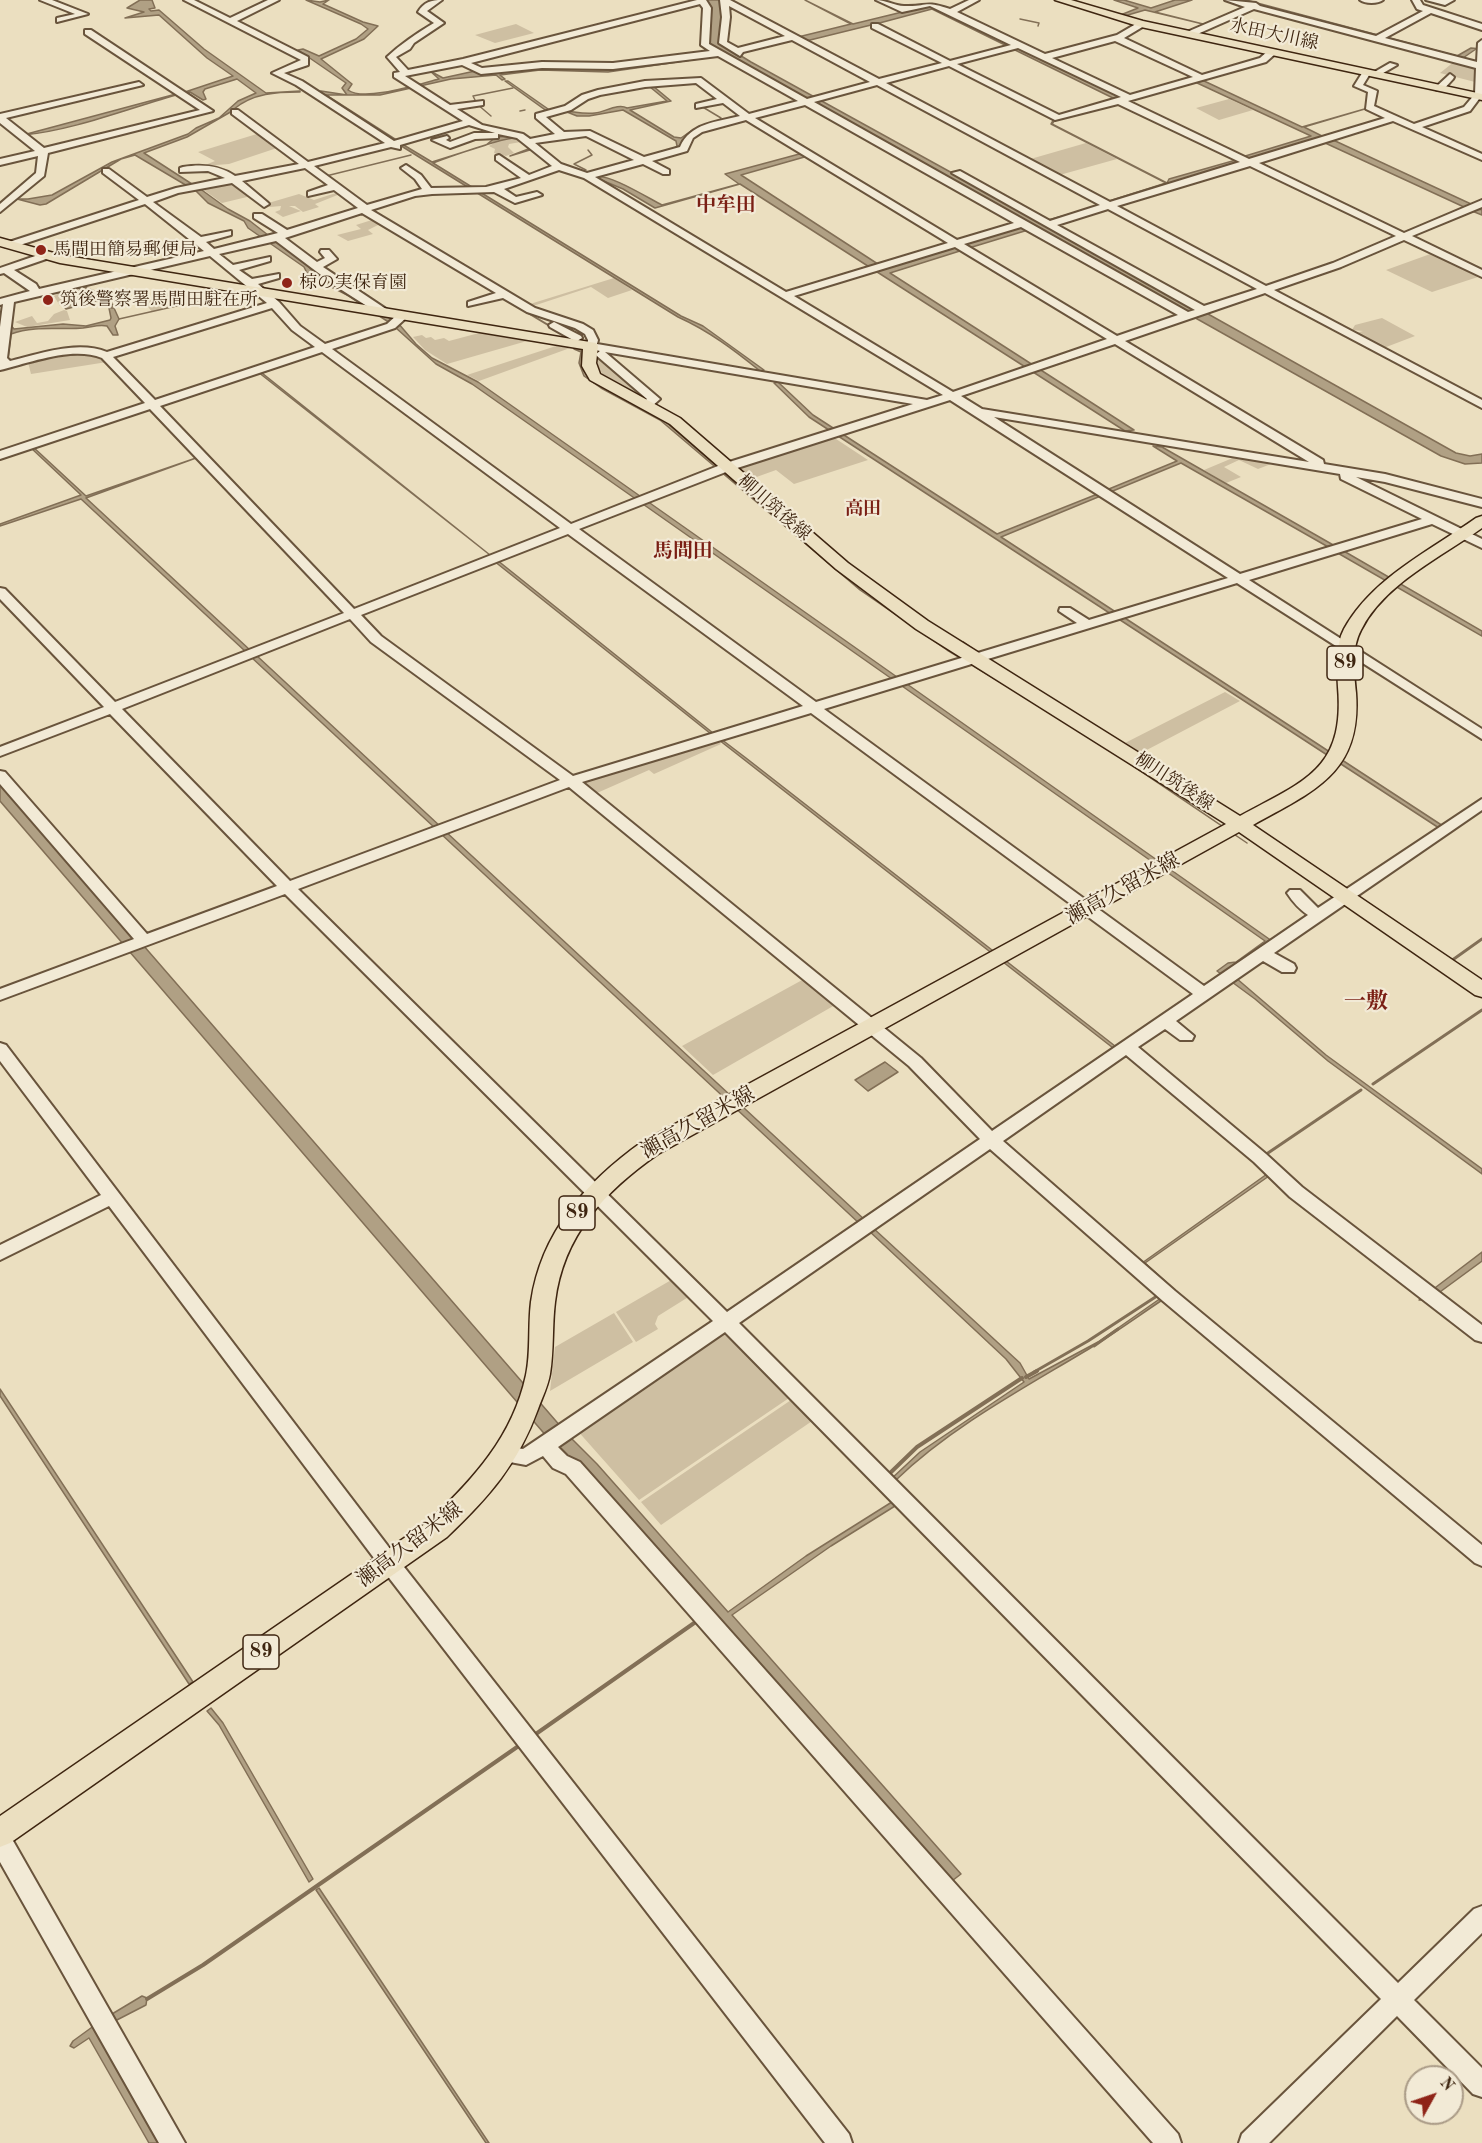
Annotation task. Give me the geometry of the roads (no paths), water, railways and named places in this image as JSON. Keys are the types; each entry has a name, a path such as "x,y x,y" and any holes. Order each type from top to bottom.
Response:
{"main road":[{"name":"水田大川線","path":"1060,0 1141,24 1479,96"},
{"path":"5,244 45,256 263,293 279,301 385,313 590,346"},
{"name":"柳川筑後線","path":"590,346 589,369 595,377 675,422 877,593 921,625 975,658 1232,829 1347,896 1482,990"},
{"name":"瀬高久留米線","path":"0,1833 390,1564 438,1529 474,1495 506,1454 524,1415 538,1375 547,1279 561,1241 577,1213 594,1192 624,1166 650,1148 1304,789 1336,759 1348,728 1345,648 1352,629 1362,614 1394,583 1482,521"}],"street":[{"path":"44,0 84,14 60,20"},
{"path":"188,0 303,58 305,63 276,73 299,82 403,150"},
{"path":"231,21 275,0"},
{"path":"405,72 392,56 407,47 410,41 440,23 422,12 425,7 438,0"},
{"path":"657,0 674,9"},
{"path":"724,0 1482,405"},
{"path":"724,0 726,17 723,43 764,66"},
{"path":"880,0 902,9 932,3 1044,57 1249,163 1482,274"},
{"path":"951,12 975,0"},
{"path":"1229,0 1258,4 1480,66"},
{"path":"1364,0 1379,0"},
{"path":"1416,0 1420,7 1482,27"},
{"path":"1430,0 1445,3 1450,0"},
{"path":"1195,313 1023,223 813,98 705,45 707,8 703,1 463,62 397,75 430,91 449,108 479,127 515,135 530,142 558,166 587,176 977,411 1482,735"},
{"path":"1190,34 1258,4"},
{"path":"1380,38 1430,10"},
{"path":"1044,57 1116,38 1141,24"},
{"path":"875,26 1058,118 1263,60 1272,52"},
{"path":"0,162 208,111 88,32"},
{"path":"1090,34 1086,38 1101,42"},
{"path":"740,53 792,37"},
{"path":"1116,38 1202,78"},
{"path":"587,176 684,149 689,137 721,124 1020,45"},
{"path":"1413,126 1467,109 1479,96 1482,48"},
{"path":"463,62 482,70 542,65 613,66 719,53"},
{"path":"1393,65 1371,73 1358,86 1373,91 1367,105 1482,157"},
{"path":"562,135 539,116 568,108 585,97 598,93 700,76 724,100 747,117 795,142 830,167 1328,468 1432,520 1466,533 1482,543"},
{"path":"1440,88 1450,77"},
{"path":"645,84 658,95"},
{"path":"0,117 139,85"},
{"path":"813,98 831,103"},
{"path":"699,106 724,100"},
{"path":"449,108 480,103"},
{"path":"235,112 364,208 531,310 585,329 593,340 590,346"},
{"path":"0,117 43,152"},
{"path":"1048,224 1394,118"},
{"path":"694,121 705,129"},
{"path":"5,244 146,200 306,165 470,122"},
{"path":"721,124 733,132"},
{"path":"0,131 12,129"},
{"path":"530,142 562,135 587,133 666,172"},
{"path":"444,138 437,140 450,145 474,136 515,135"},
{"path":"0,209 42,174 43,152"},
{"path":"499,158 527,178"},
{"path":"830,167 844,164"},
{"path":"183,170 197,166 221,170 264,204"},
{"path":"558,166 495,189 468,192 428,191 364,208 281,236 185,264 137,269 100,282 4,299 1,359 4,366 79,352 94,351 106,356 376,639 571,781 915,1062 992,1140 1169,1296 1482,1557"},
{"path":"945,166 1048,224 1195,313"},
{"path":"406,168 418,177 428,191"},
{"path":"106,171 263,293"},
{"path":"324,178 310,189 335,186"},
{"path":"495,189 515,200 537,195"},
{"path":"0,752 727,467 951,396 1336,265 1482,203"},
{"path":"258,216 341,285 381,308 385,313"},
{"path":"786,295 1023,223"},
{"path":"199,241 227,233"},
{"path":"317,266 332,259 325,252"},
{"path":"4,271 45,256"},
{"path":"232,269 266,259"},
{"path":"4,271 32,286 37,293"},
{"path":"250,283 275,276"},
{"path":"471,304 504,294"},
{"path":"106,356 279,301 296,328 1204,994"},
{"path":"0,455 391,326 402,316"},
{"path":"555,320 553,324 590,346 1385,478 1482,503"},
{"path":"0,995 571,781 1432,520"},
{"path":"0,592 288,888 726,1322 1482,2085"},
{"path":"1065,611 1087,624"},
{"path":"1035,626 1051,635"},
{"path":"0,775 144,941"},
{"path":"506,1454 526,1457 545,1445 1482,803"},
{"path":"1295,893 1305,906 1319,916"},
{"path":"1263,954 1288,968"},
{"path":"1165,1021 1186,1036"},
{"path":"1126,1047 1260,1158 1296,1192 1482,1335"},
{"path":"0,1049 390,1564 840,2143"},
{"path":"0,1253 112,1197"},
{"path":"545,1445 560,1462 573,1468 1169,2143"},
{"path":"0,1840 173,2143"},
{"path":"1251,2143 1482,1917"}],"waterway":[{"path":"1020,19 1039,23 1038,26"},
{"path":"491,116 477,104 473,96 513,88"},
{"path":"701,106 721,118 718,123"},
{"path":"520,111 525,110"},
{"path":"586,170 574,164 592,155 588,150"},
{"path":"326,176 411,155"},
{"path":"119,319 238,292"},
{"path":"963,642 980,654"},
{"path":"1453,962 1451,961 1482,939"},
{"path":"1373,1084 1482,1010"},
{"path":"1263,1154 1265,1155 1361,1090"},
{"path":"1034,1372 1088,1341 1160,1294"},
{"path":"1094,1346 1118,1329"},
{"path":"1026,1377 1037,1371"},
{"path":"888,1475 917,1447 1022,1378"},
{"path":"533,1736 697,1621"},
{"path":"147,1999 203,1965 520,1745"}],"place":[{"name":"馬間田簡易郵便局","path":"41,250"},
{"name":"椋の実保育園","path":"287,283"},
{"name":"筑後警察署馬間田駐在所","path":"48,300"}],"district":[{"name":"中牟田","path":"726,206"},
{"name":"高田","path":"863,509"},
{"name":"馬間田","path":"683,552"},
{"name":"一敷","path":"1366,1002"}]}
